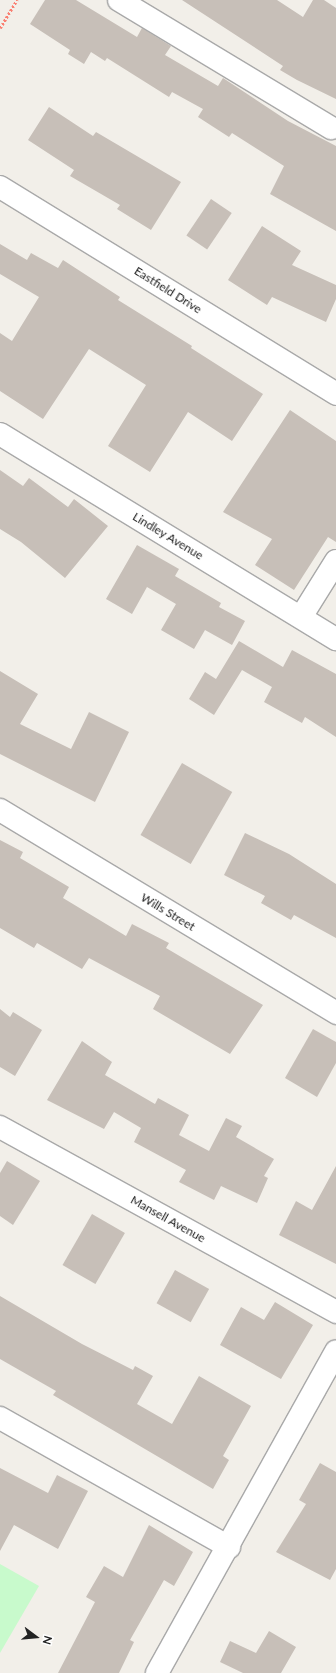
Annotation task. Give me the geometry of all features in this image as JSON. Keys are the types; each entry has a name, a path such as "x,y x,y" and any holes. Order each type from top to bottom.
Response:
{"street":[{"path":"118,0 330,128"},
{"name":"Eastfield Drive","path":"0,187 336,394"},
{"name":"Lindley Avenue","path":"0,434 336,639"},
{"path":"301,617 336,561"},
{"name":"Wills Street","path":"0,810 336,1013"},
{"name":"Mansell Avenue","path":"0,1127 336,1312"},
{"path":"157,1673 229,1547 336,1352"},
{"path":"0,1418 229,1547"}],"path":[{"path":"0,28 17,0"}],"green space":[{"path":"0,1564 39,1586 0,1653"}],"building":[{"path":"45,0 76,0 137,37 142,28 171,46 165,55 218,86 223,78 288,121 336,146 336,231 270,194 284,166 232,133 229,137 198,117 203,109 172,92 169,97 107,58 105,61 91,52 84,64 68,54 70,50 30,24"},
{"path":"182,0 277,0 303,17 313,0 324,0 336,8 336,99 280,70 283,66"},
{"path":"49,107 93,136 96,132 181,182 151,230 117,209 120,205 70,176 74,170 28,140"},
{"path":"211,199 232,213 207,249 186,235"},
{"path":"262,226 301,251 292,265 336,285 336,299 326,322 272,297 267,305 228,280"},
{"path":"0,244 27,260 31,253 58,268 63,260 120,297 118,300 192,346 191,348 263,394 232,441 188,412 150,472 108,446 146,385 89,349 43,419 0,391 0,333 12,341 39,297 0,274"},
{"path":"290,410 336,441 336,542 328,537 294,590 255,565 272,539 223,512"},
{"path":"0,470 23,486 29,478 68,507 74,499 108,526 65,578 21,542 0,529"},
{"path":"137,545 179,569 175,576 221,603 219,607 245,621 232,645 205,630 194,649 161,630 176,604 147,587 132,614 106,599"},
{"path":"239,641 283,667 292,650 336,674 336,737 305,717 302,723 264,702 272,687 242,670 214,715 189,699 205,672 216,679"},
{"path":"0,671 38,694 20,724 71,749 89,712 129,732 95,802 0,754"},
{"path":"182,763 232,792 191,864 140,835"},
{"path":"245,833 289,854 336,884 336,938 294,915 291,920 261,903 265,896 224,875"},
{"path":"0,840 23,852 20,858 69,887 63,898 126,936 132,924 169,943 166,948 263,1005 230,1054 153,1009 160,996 89,958 82,969 37,943 34,948 0,928"},
{"path":"0,1009 10,1017 13,1012 42,1030 15,1076 0,1067"},
{"path":"313,1029 336,1042 336,1063 317,1097 285,1078"},
{"path":"82,1041 112,1062 105,1075 155,1104 158,1098 189,1115 179,1135 209,1151 226,1118 242,1126 236,1137 274,1159 264,1176 268,1178 257,1203 221,1186 214,1200 179,1182 186,1170 134,1142 141,1128 114,1112 104,1129 47,1100"},
{"path":"7,1161 40,1181 13,1225 0,1216 0,1173"},
{"path":"336,1166 336,1264 279,1235 296,1201 312,1210"},
{"path":"92,1214 125,1233 95,1284 62,1265"},
{"path":"175,1270 209,1289 191,1322 157,1303"},
{"path":"0,1296 82,1344 133,1370 135,1366 153,1376 137,1404 172,1424 199,1376 251,1406 223,1456 229,1460 213,1489 53,1395 56,1391 0,1359"},
{"path":"275,1302 313,1325 281,1379 220,1345 241,1307 264,1320"},
{"path":"320,1463 336,1472 336,1569 330,1580 276,1552 306,1504 299,1500"},
{"path":"0,1468 48,1493 57,1475 88,1491 58,1549 14,1525 0,1551"},
{"path":"149,1525 193,1552 174,1586 164,1580 130,1640 134,1642 119,1673 58,1673 95,1602 86,1597 104,1566 123,1577"},
{"path":"269,1631 296,1647 281,1673 243,1673 220,1662 230,1641 256,1653"}]}
